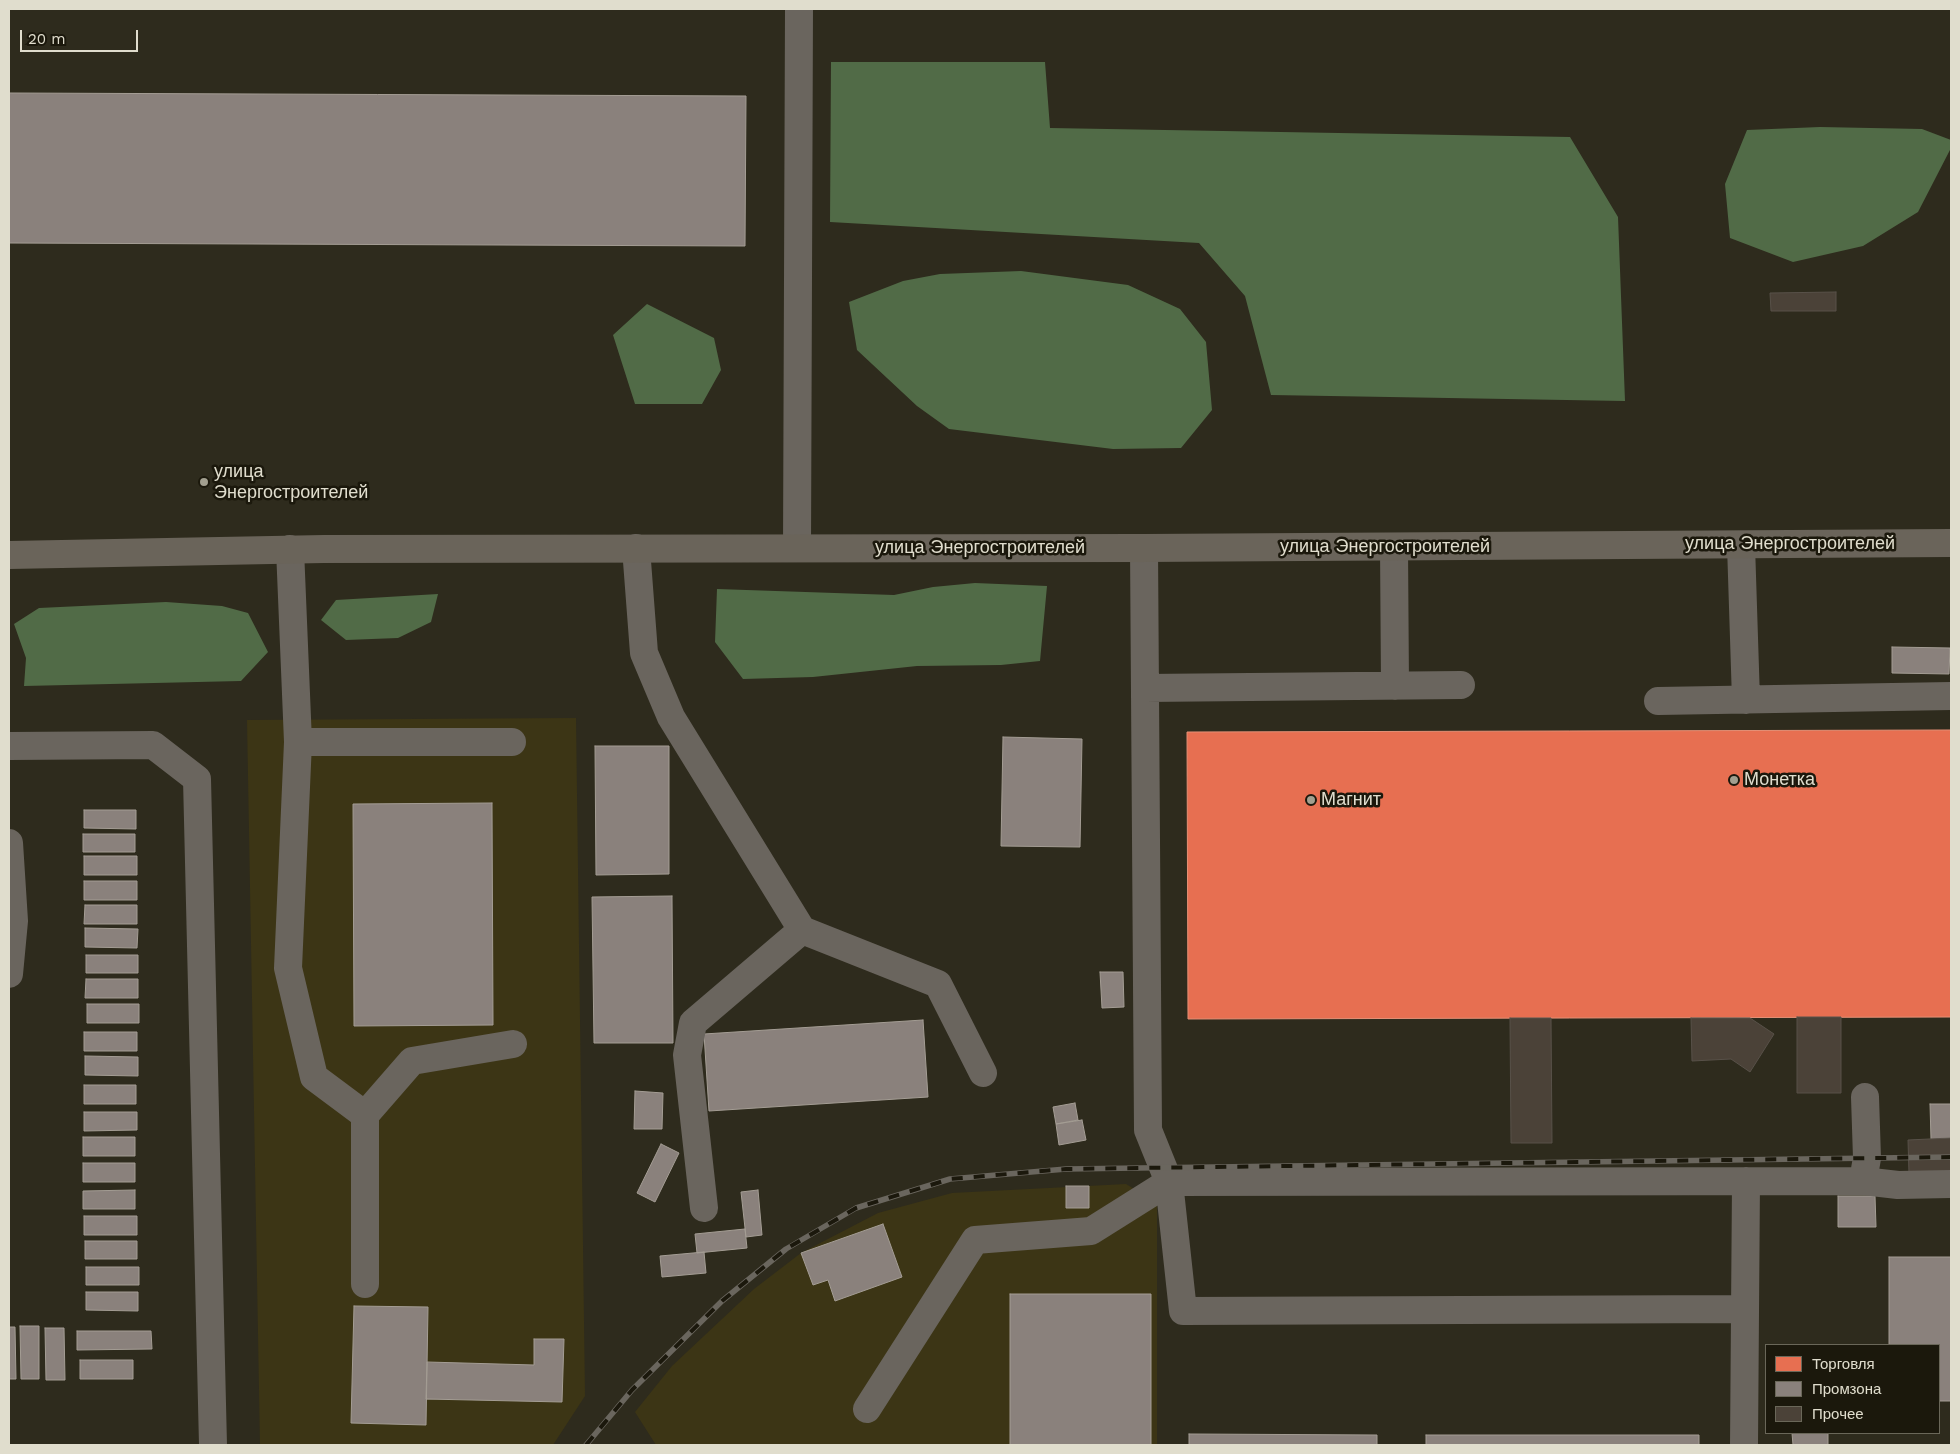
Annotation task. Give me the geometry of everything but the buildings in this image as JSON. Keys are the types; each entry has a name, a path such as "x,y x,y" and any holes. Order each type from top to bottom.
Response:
{"main road":[{"name":"улица Энергостроителей","path":"9,555 290,549 1144,548 1951,543"}],"lane":[{"path":"797,548 799,9"},
{"path":"1741,545 1746,700"},
{"path":"1394,547 1395,686"},
{"path":"636,548 644,654 671,717 802,930 938,984 983,1073"},
{"path":"1144,548 1148,1130 1169,1182 1183,1311 1744,1309"},
{"path":"290,549 298,742 288,968 314,1077 365,1115"},
{"path":"1145,688 1461,685"},
{"path":"1658,701 1951,696"},
{"path":"298,742 512,742"},
{"path":"9,746 153,746 197,779 213,1445"},
{"path":"9,842 14,921 9,974"},
{"path":"704,1208 687,1055 693,1023 802,930"},
{"path":"364,1284 365,1115 412,1061 513,1044"},
{"path":"1862,1182 1867,1158 1865,1097"},
{"path":"1744,1445 1746,1181"},
{"path":"866,1409 975,1240 1091,1231 1169,1182 1746,1181 1862,1182 1898,1185 1951,1184"}],"shaded area":[{"path":"576,718 585,1396 553,1445 260,1445 247,720"},
{"path":"1126,1184 1157,1203 1157,1445 656,1445 635,1412 672,1366 754,1289 801,1253 878,1213 952,1193"}],"green space":[{"path":"831,62 1045,62 1050,128 1570,137 1618,217 1625,401 1271,395 1245,296 1199,243 830,222"},
{"path":"1820,127 1922,129 1951,140 1951,148 1918,212 1863,246 1793,262 1730,238 1725,184 1747,130"},
{"path":"1021,271 1128,285 1180,309 1206,342 1212,410 1181,448 1113,449 949,429 917,406 857,350 849,302 903,281 940,274"},
{"path":"647,304 714,338 721,370 702,404 635,404 613,335"},
{"path":"975,583 1047,586 1040,661 1001,665 917,666 813,677 743,679 715,642 717,589 894,595 933,587"},
{"path":"438,594 431,622 398,638 346,640 321,620 336,600"},
{"path":"166,602 222,606 248,613 268,652 241,681 24,686 26,658 14,624 39,608"}],"railway":[{"path":"586,1445 632,1390 722,1301 786,1249 856,1208 950,1179 1066,1169 1951,1157"}],"place":[{"name":"улица Энергостроителей","path":"204,482"},
{"name":"Монетка","path":"1734,780"},
{"name":"Магнит","path":"1311,800"}]}
